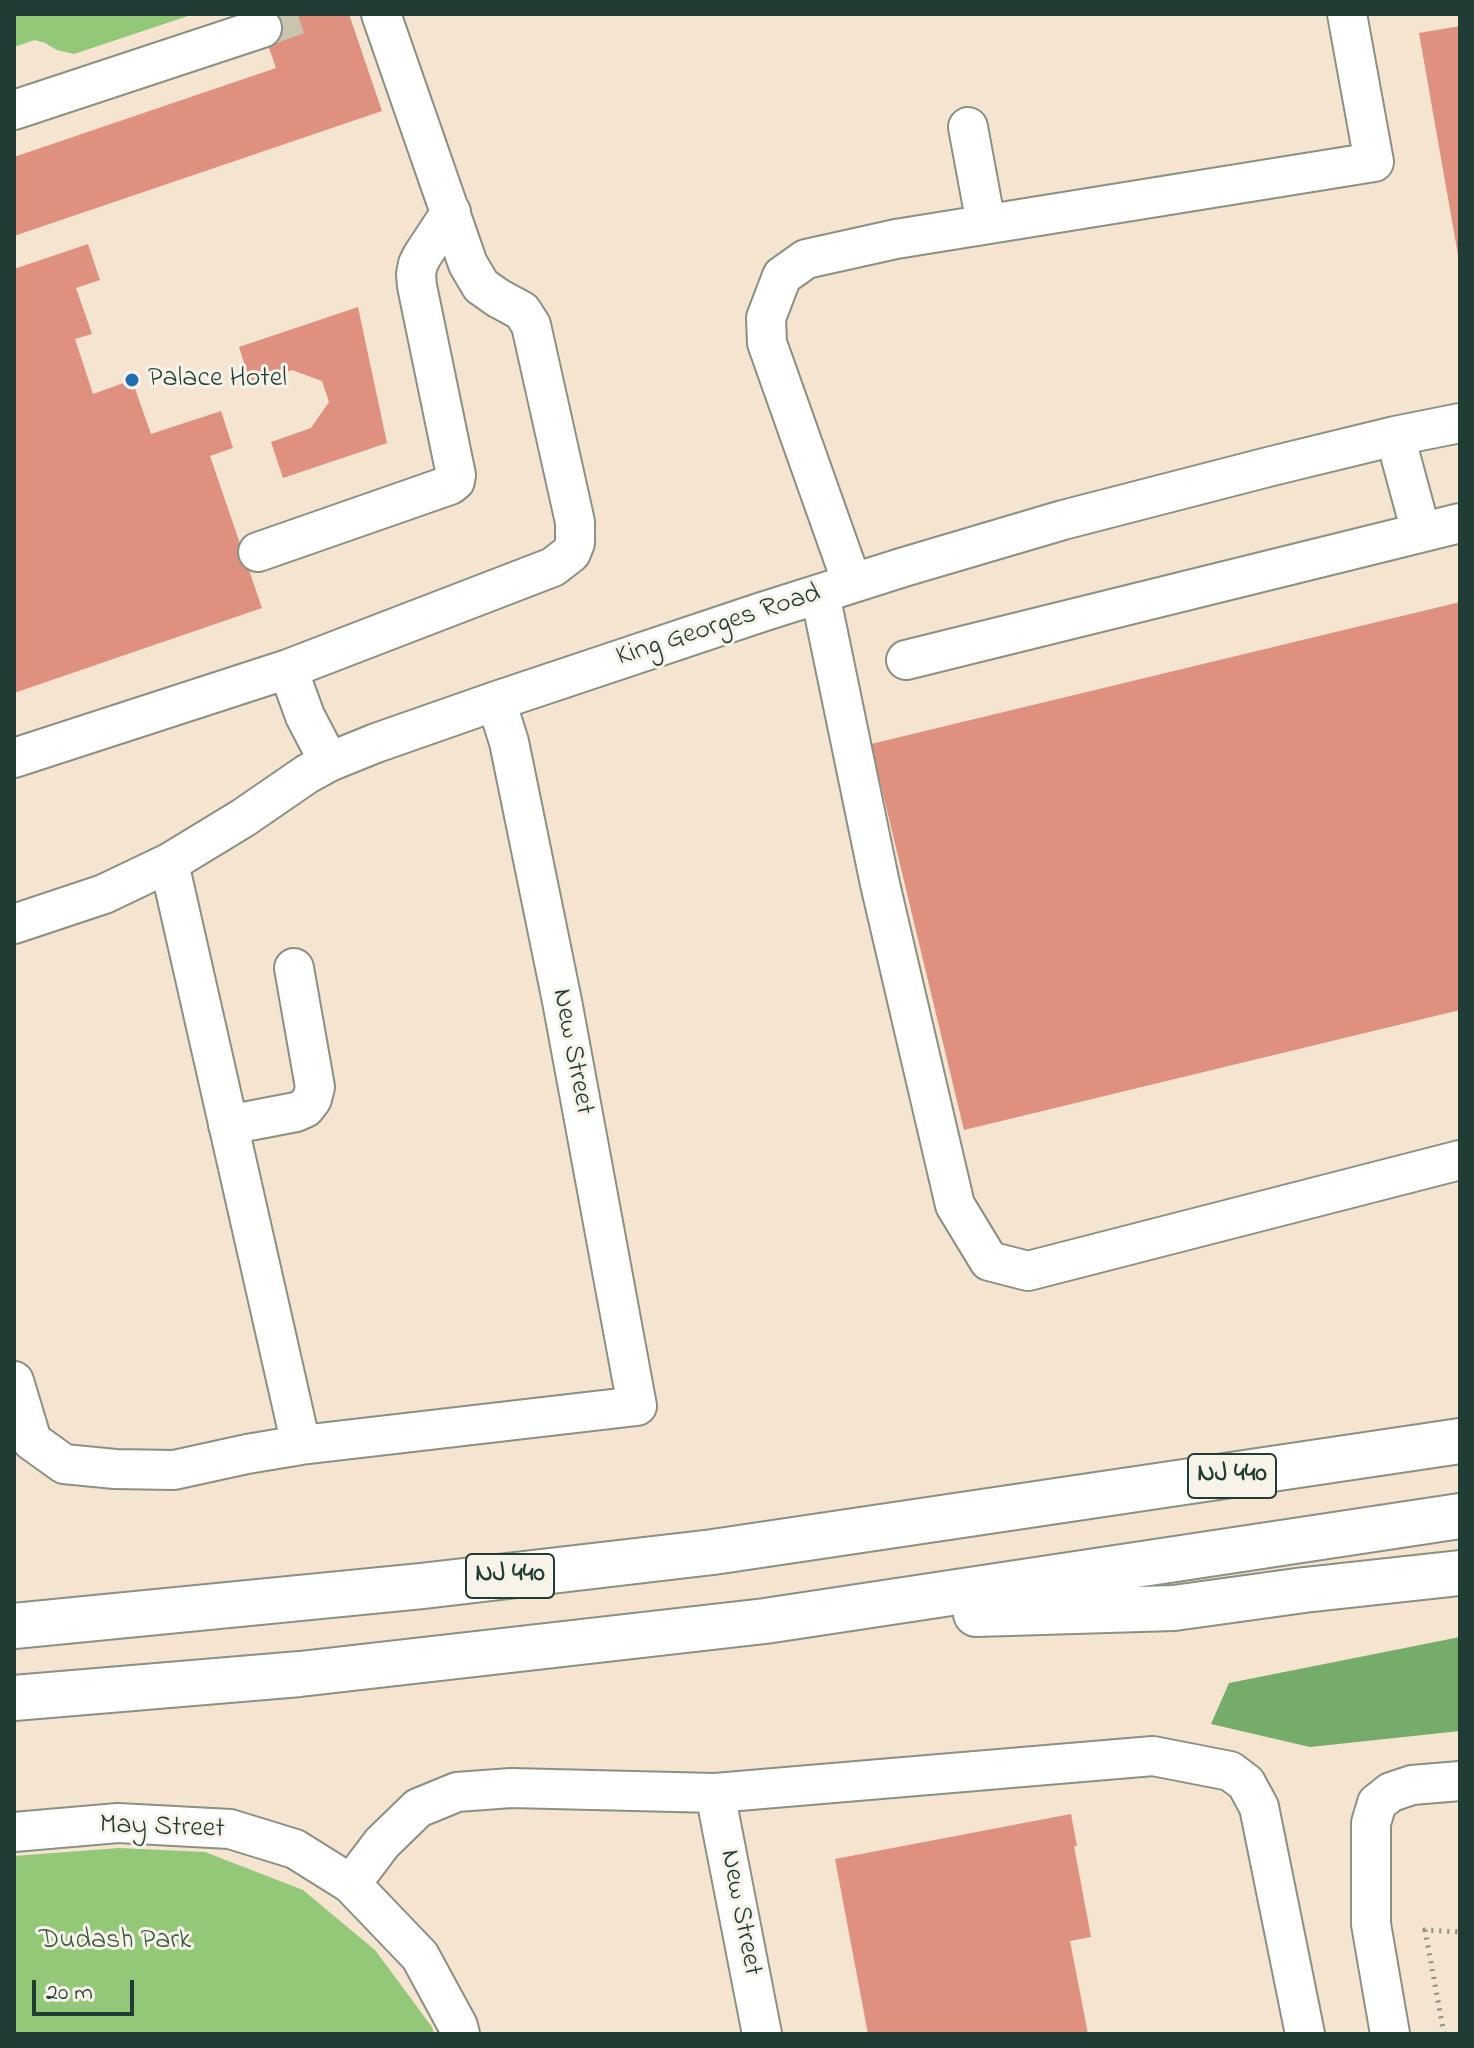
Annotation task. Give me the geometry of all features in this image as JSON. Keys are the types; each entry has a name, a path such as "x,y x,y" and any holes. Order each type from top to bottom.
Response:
{"highway":[{"path":"1004,1510 1460,1416"},
{"name":"NJ 440","path":"14,1626 314,1597 713,1552 1460,1441"},
{"path":"14,1698 314,1673 765,1621 1460,1516"},
{"path":"765,1621 1174,1608 1460,1573"}],"street":[{"path":"14,758 288,669 553,567 571,553 575,543 575,522 531,325 522,311 490,293 474,275 381,14"},
{"path":"1347,14 1374,162 896,239 806,259 782,276 766,318 767,343 836,589 880,884 955,1205 989,1261 1028,1271 1460,1160"},
{"path":"14,110 262,28"},
{"path":"968,127 986,224"},
{"path":"258,552 455,481 416,274 422,256 451,212"},
{"name":"King Georges Road","path":"14,924 104,894 169,863 329,762 496,701 836,589 1078,516 1395,436 1460,423"},
{"path":"1395,436 1421,532"},
{"path":"906,660 1460,523"},
{"path":"288,669 305,716 329,762"},
{"name":"New Street","path":"301,1445 637,1406 562,1001 509,742 496,701"},
{"path":"14,1381 32,1441 64,1464 174,1470 301,1445 169,863"},
{"path":"228,1125 296,1112 305,1108 312,1099 315,1087 294,968"},
{"path":"351,1884 382,1843 418,1808 457,1792 511,1788 715,1793 1153,1756 1230,1771 1246,1783 1259,1807 1305,2034"},
{"path":"1390,2034 1371,1924 1371,1823 1377,1803 1391,1792 1412,1785 1460,1781"},
{"name":"New Street","path":"715,1793 762,2034"},
{"name":"May Street","path":"14,1832 118,1823 230,1829 295,1849 351,1884 420,1956 460,2034"}],"path":[{"path":"1444,2034 1425,1930 1460,1932"}],"green space":[{"path":"14,14 194,14 74,54 35,40 14,47"},
{"path":"1460,1637 1460,1731 1310,1747 1211,1724 1229,1683"},
{"name":"Dudash Park","path":"119,1848 205,1852 303,1890 375,1950 434,2034 14,2034 14,1856"}],"building":[{"path":"257,14 349,14 382,111 14,236 14,157 276,68"},
{"path":"1460,26 1460,255 1458,255 1419,33"},
{"path":"88,244 100,280 76,288 92,334 75,339 93,394 132,380 151,434 221,411 233,448 210,456 262,608 14,693 14,269"},
{"path":"358,307 387,443 283,478 271,442 311,428 329,402 322,381 292,370 251,384 239,347"},
{"path":"1460,602 1460,1010 964,1130 871,744"},
{"path":"1071,1814 1091,1937 1070,1941 1088,2034 868,2034 835,1859"}],"tunnel":[{"path":"262,28 301,14"}],"place":[{"name":"Palace Hotel","path":"132,380"}]}
